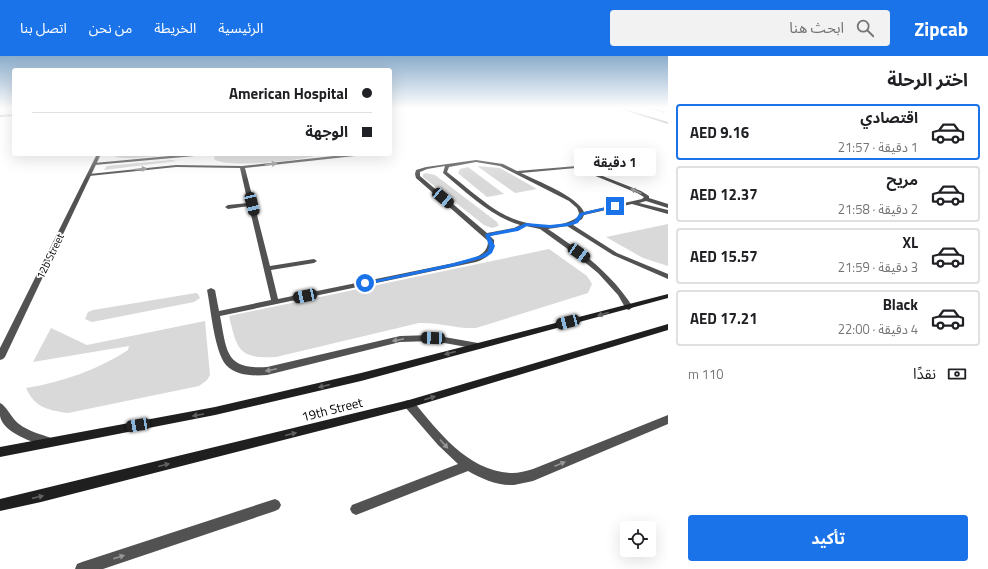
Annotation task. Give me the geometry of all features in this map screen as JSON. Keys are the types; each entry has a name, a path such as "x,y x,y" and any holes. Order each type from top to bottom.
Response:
{"main road":[{"name":"19th Street","path":"0,452 47,442 215,412 361,377 668,296"},
{"name":"19th Street","path":"0,505 409,404 668,327"}],"street":[{"name":"12b Street","path":"0,357 98,156"},
{"path":"94,164 175,156"},
{"path":"195,156 195,166"},
{"path":"89,175 176,166 222,168 242,167 336,156"},
{"path":"217,314 474,259 490,252 492,246 487,236 418,177 418,171 426,168 476,161 489,162 518,172 571,200 579,206 582,214"},
{"path":"452,164 446,166 445,172 493,211 509,220 526,224 542,227 569,225 576,222 582,214 646,199 668,206"},
{"path":"242,167 275,302"},
{"path":"518,172 577,167 639,192 646,196 646,199"},
{"path":"633,203 668,212"},
{"path":"228,207 252,204"},
{"path":"487,236 516,230 526,224"},
{"path":"569,225 615,254 668,277"},
{"path":"542,227 602,271 612,282 629,307"},
{"path":"267,268 314,261"},
{"path":"211,290 224,352 229,362 238,369 252,372 267,371 400,339 433,338 478,346"},
{"path":"409,404 456,457 468,466 490,476 513,480 533,475 668,419"},
{"path":"0,407 6,420 22,434 47,442"},
{"path":"356,509 468,466"},
{"path":"82,569 275,505"}],"shaded area":[{"path":"114,156 156,156 148,157 121,158"},
{"path":"215,156 314,156 284,161 249,163 221,162 214,159"},
{"path":"172,160 177,161 104,170 107,166"},
{"path":"477,166 500,168 537,189 515,193"},
{"path":"468,167 504,194 487,197 458,173 460,169"},
{"path":"426,173 435,175 497,222 499,226 492,228 484,225 423,177 423,174"},
{"path":"668,224 668,266 643,258 606,237"},
{"path":"549,249 587,276 592,284 588,293 476,328 462,328 419,323 276,357 263,357 247,354 241,350 234,337 229,316"},
{"path":"196,293 200,298 194,302 92,322 85,319 88,312 93,310"},
{"path":"205,321 210,375 207,380 199,386 68,413 54,411 43,407 34,400 26,388 66,379 104,364 128,350 129,346 33,362 51,328 87,345"}],"route":[{"path":"365,283 455,264 484,256 490,252 492,246 491,240 487,236 516,230 526,224 542,227 569,225 576,222 582,214 615,206"}]}
